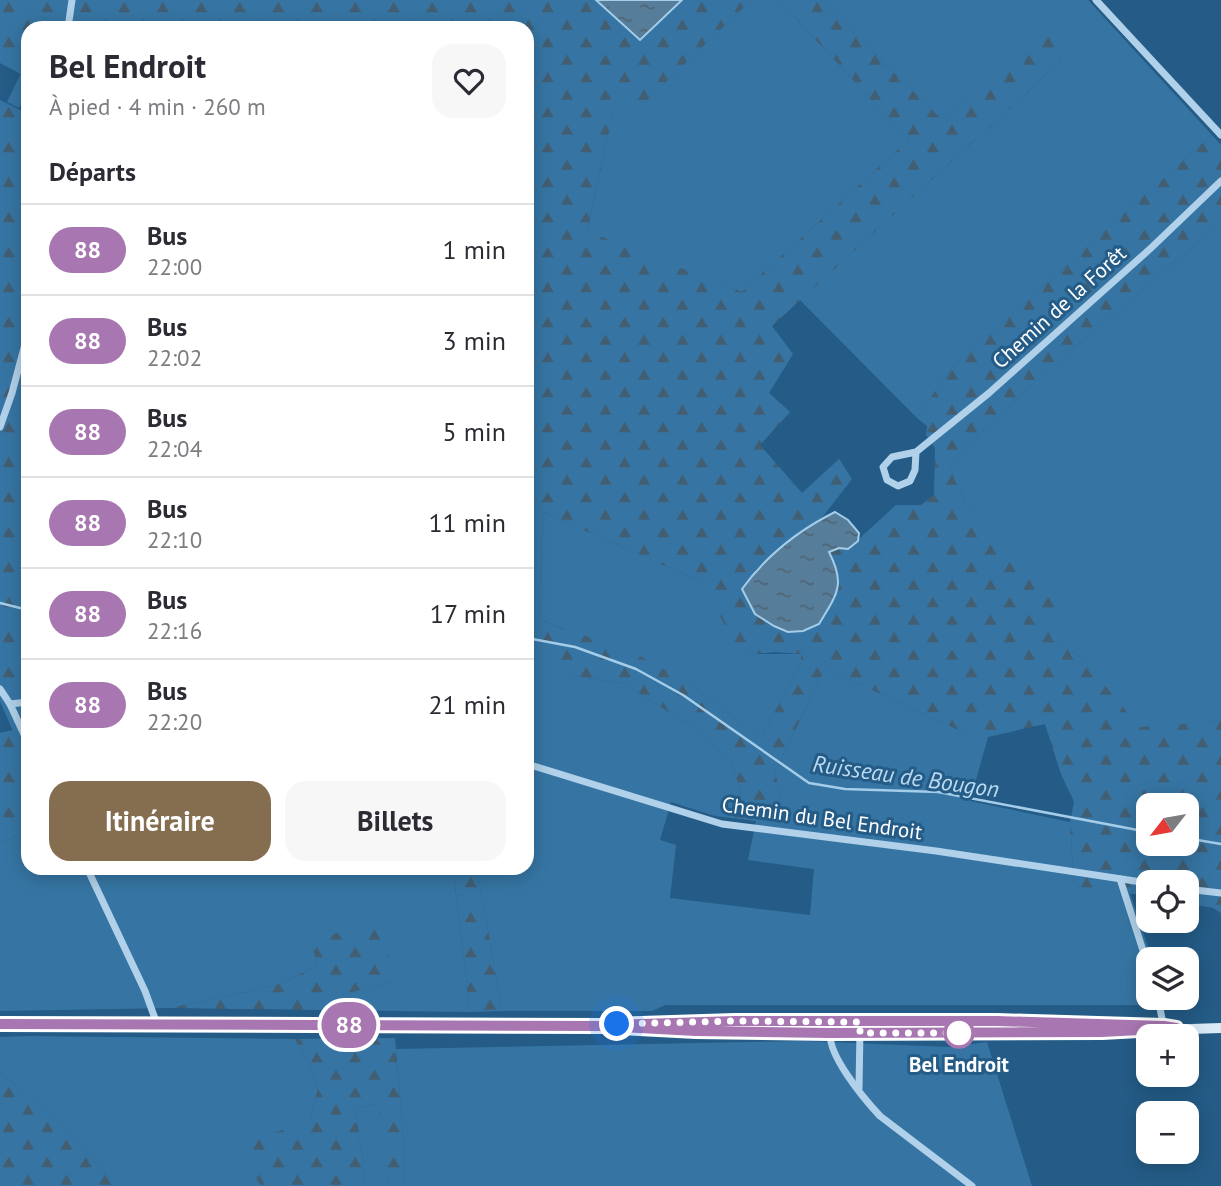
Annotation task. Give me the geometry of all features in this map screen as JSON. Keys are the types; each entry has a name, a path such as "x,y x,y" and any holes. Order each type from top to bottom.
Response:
{"main road":[{"path":"0,1024 602,1026 723,1021 858,1026 997,1021 1136,1027"},
{"path":"602,1026 696,1031 829,1033 858,1026"},
{"path":"1199,1028 1221,1028"}],"street":[{"path":"69,21 72,0"},
{"path":"1096,0 1221,135"},
{"name":"Chemin de la Forêt","path":"916,452 915,470 910,481 898,486 887,480 883,467 892,457 916,452 989,393 1151,248 1221,181"},
{"path":"0,426 21,359"},
{"path":"0,689 21,728"},
{"path":"10,705 21,703"},
{"name":"Chemin du Bel Endroit","path":"534,766 722,824 936,851 1136,881"},
{"path":"90,875 145,991 157,1024"},
{"path":"1120,879 1142,947"},
{"path":"1199,890 1221,893"},
{"path":"858,1026 859,1089"},
{"path":"829,1033 830,1045 867,1102 880,1116 972,1186"}],"green space":[{"path":"0,0 596,0 640,40 682,0 751,0 644,103 618,89 587,231 742,292 909,140 779,0 820,0 941,119 1048,33 1061,61 772,326 793,354 769,393 790,412 760,445 802,493 839,459 852,479 820,520 789,540 754,571 839,548 848,549 896,505 921,505 934,495 935,448 926,435 927,426 917,418 949,371 1212,135 1221,145 1221,223 1037,380 951,463 954,479 967,505 1050,585 1059,607 1044,614 1052,640 1079,655 1140,727 1221,721 1221,913 1199,905 1199,870 1136,870 1136,894 1074,886 1070,822 1074,802 1061,774 1045,724 988,737 974,737 825,668 775,772 785,820 756,821 715,816 741,793 731,761 688,724 623,683 573,676 543,654 534,652 534,21 21,21 21,74 0,63","holes":["543,512 702,582 733,641 752,654 801,654 801,663 761,738 685,680 623,647 562,629 539,619"]},
{"path":"751,0 779,0 909,140 742,292 587,232 618,88 644,103"},
{"path":"820,0 1088,0 1212,135 949,371 917,418 800,300 1061,61 1048,34 941,119"},
{"path":"21,76 21,104 19,108 7,102"},
{"path":"0,100 21,110 21,700 0,701"},
{"path":"1221,223 1221,721 1140,728 1079,655 1052,640 1043,613 1002,540 967,505 954,479 951,463 1037,380"},
{"path":"543,512 702,582 734,641 752,654 801,654 801,663 761,738 685,680 539,619"},
{"path":"534,651 543,653 573,676 623,683 688,724 731,761 741,793 715,816 671,802 660,840 676,845 670,898 810,915 814,869 748,860 756,821 785,820 775,772 825,668 974,737 988,737 970,801 1070,822 1074,886 1130,893 1136,911 1136,933 1143,933 1148,947 1136,947 1136,1005 665,1005 652,1011 502,1011 478,875 534,875"},
{"path":"21,700 21,750 0,701"},
{"path":"13,730 21,749 21,835 0,843 0,733"},
{"path":"21,835 21,875 454,875 470,1012 321,1010 344,994 390,982 310,940 318,965 281,984 171,1008 0,1011 0,843"},
{"path":"454,875 478,875 502,1011 470,1012"},
{"path":"376,923 389,944 390,982 344,994 321,1010 171,1008 281,984 318,965 310,940"},
{"path":"0,1037 295,1039 311,1068 318,1089 309,1123 251,1172 262,1186 117,1186 48,1113 0,1072"},
{"path":"395,1038 405,1159 403,1186 388,1186 378,1104 355,1108 365,1173 362,1186 262,1186 251,1172 237,1142 309,1123 318,1089 311,1068 295,1039"},
{"path":"805,1041 949,1047 987,1042 1032,1186 403,1186 405,1159 396,1049"},
{"path":"0,1072 48,1113 117,1186 0,1186"},
{"path":"379,1104 388,1186 362,1186 365,1173 355,1108"}],"water":[{"path":"596,0 682,0 640,40"},
{"path":"835,512 848,520 859,533 858,541 848,549 839,548 829,552 837,573 837,589 819,624 803,631 788,632 755,614 742,589 751,577 784,545"}],"waterway":[{"name":"Ruisseau de Bougon","path":"0,603 21,608"},
{"name":"Ruisseau de Bougon","path":"534,639 575,647 636,669 683,695 809,783 845,789 938,792 1136,830"},
{"name":"Ruisseau de Bougon","path":"1199,840 1221,844"}],"bus line":[{"name":"88","path":"0,1024 602,1026 696,1031 829,1033 1102,1032 1176,1028 997,1021 735,1021 610,1025"}],"place":[{"name":"Bel Endroit","path":"959,1033"}],"route":[{"path":"617,1024 860,1022 860,1033 970,1033 959,1033"}]}
